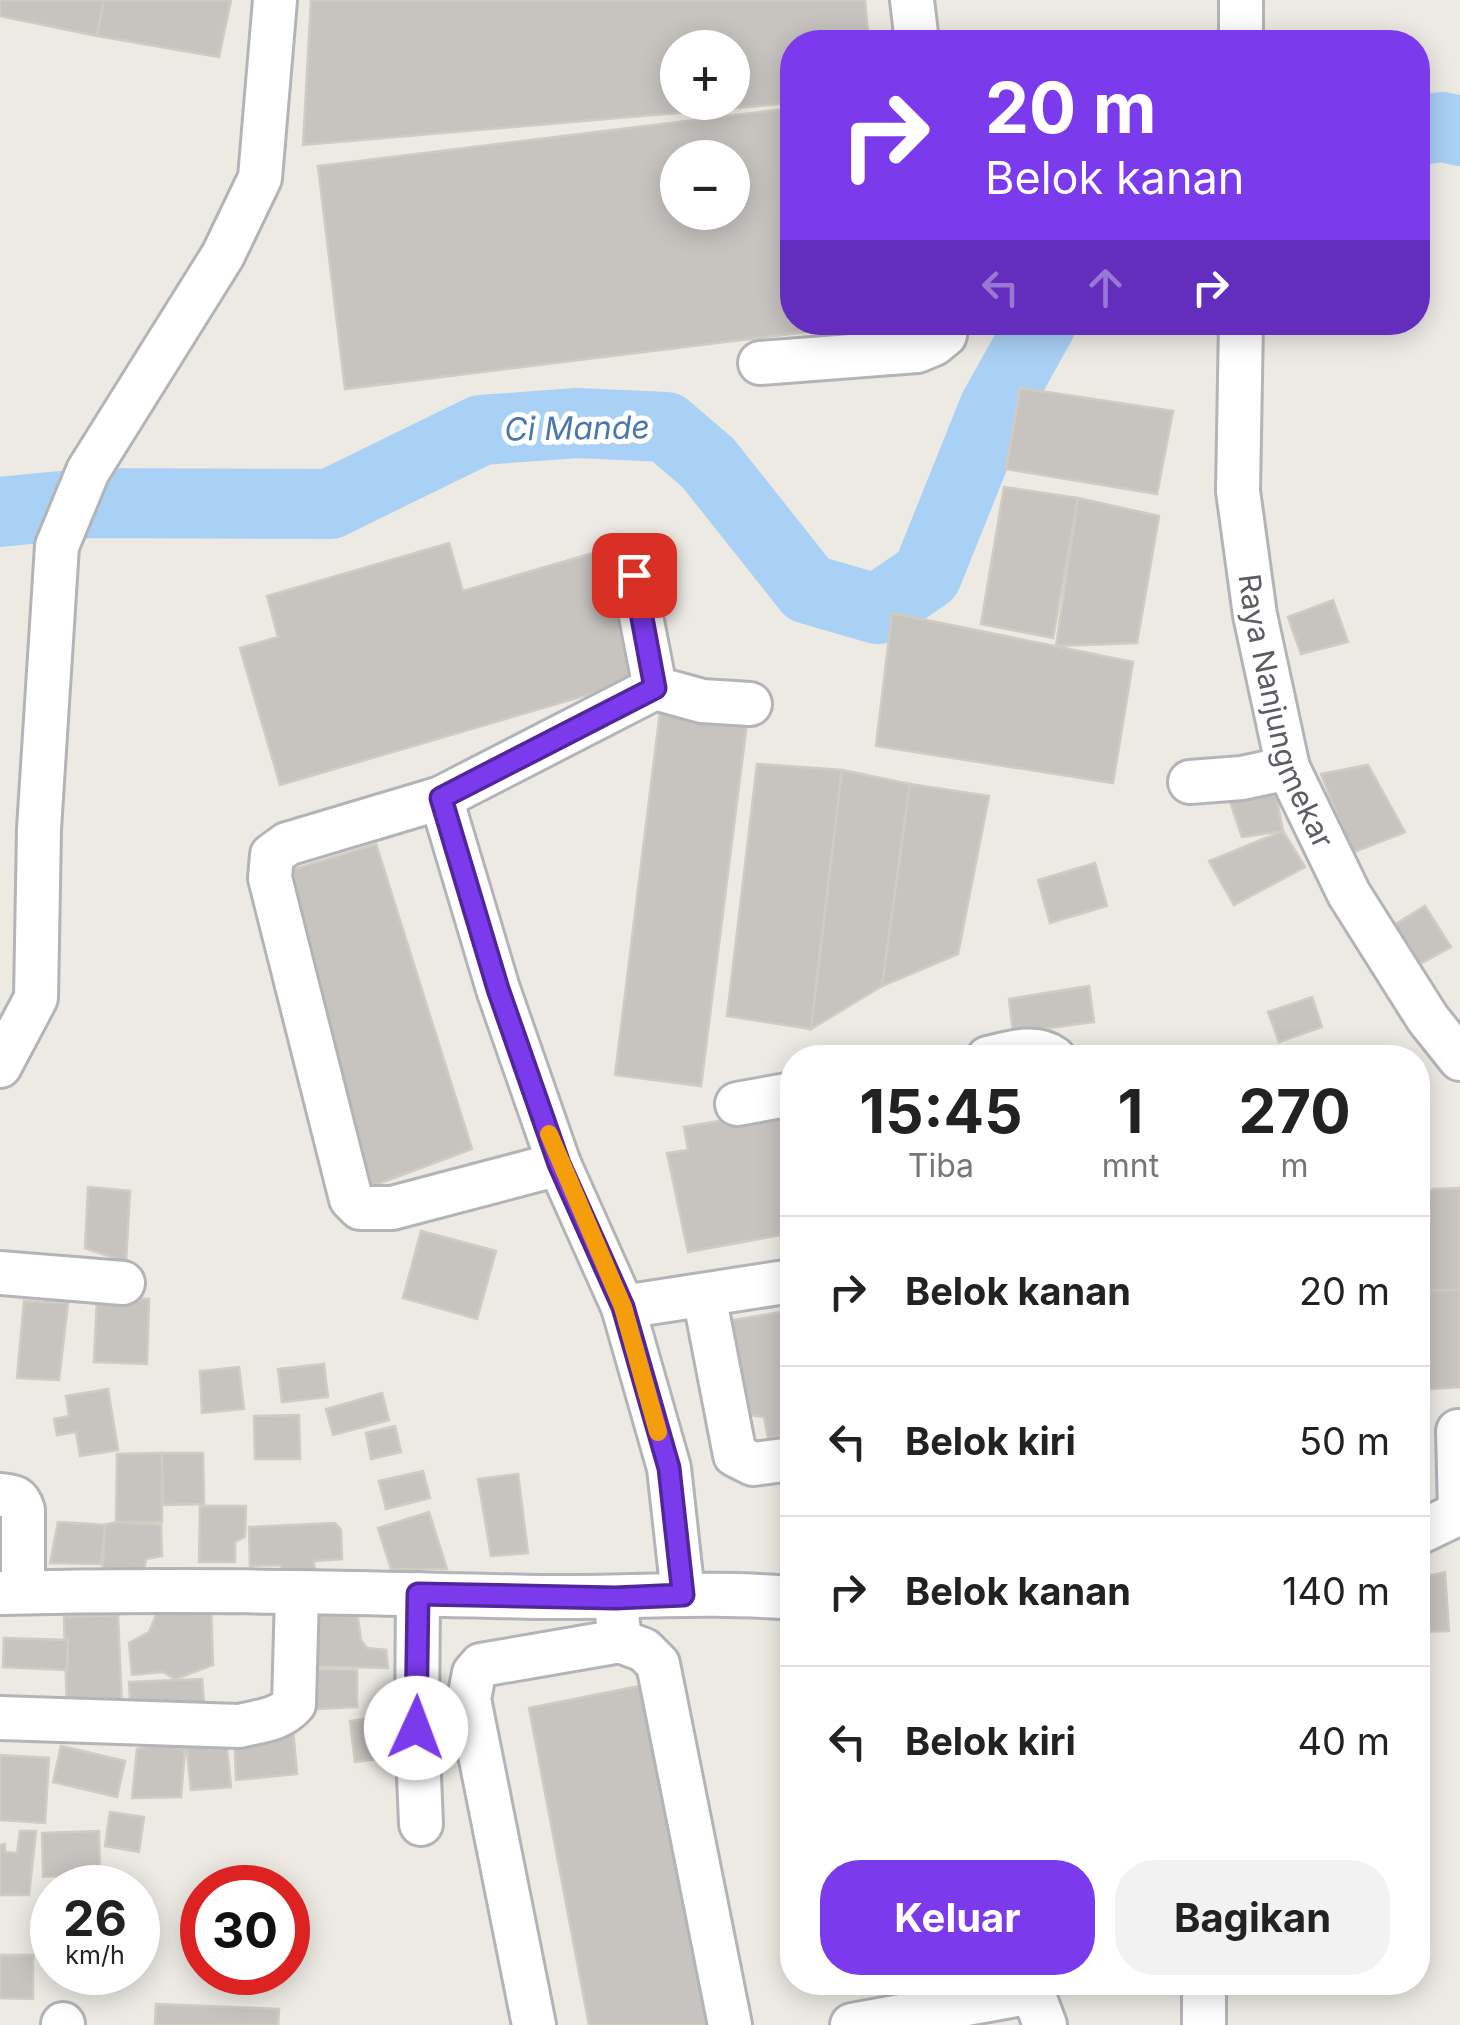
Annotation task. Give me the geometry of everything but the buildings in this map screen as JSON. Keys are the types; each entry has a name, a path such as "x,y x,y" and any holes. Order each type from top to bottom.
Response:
{"street":[{"path":"0,1066 36,998 39,829 58,546 88,471 222,254 260,178 274,0"},
{"path":"912,0 915,30"},
{"path":"1241,0 1241,30"},
{"path":"760,364 916,351 945,335"},
{"name":"Raya Nanjungmekar","path":"1242,335 1238,491 1255,615 1288,768 1349,894 1428,1019 1460,1059"},
{"path":"634,575 655,688"},
{"path":"559,1164 378,1210 360,1208 346,1187 270,878 272,854 287,844 441,798 655,688 702,701 750,704"},
{"path":"1190,782 1242,778 1288,768"},
{"path":"441,798 498,989 559,1164 623,1307 669,1468 683,1595"},
{"path":"737,1104 780,1096"},
{"path":"0,1274 124,1283"},
{"path":"623,1307 780,1283"},
{"path":"704,1295 735,1456 753,1464 780,1460"},
{"path":"1430,1528 1460,1513 1458,1431"},
{"path":"0,1494 13,1496 23,1510 11,1593 780,1598"},
{"path":"0,1718 240,1726 275,1718 294,1704 297,1594"},
{"path":"418,1594 416,1728 421,1824"},
{"path":"615,1598 620,1641"},
{"path":"534,2025 470,1699 474,1673 481,1665 620,1641 644,1650 658,1664 730,2025"},
{"path":"852,2025 1016,1995"},
{"path":"1023,1995 1036,2001 1045,2025"},
{"path":"1204,1995 1204,2025"}],"waterway":[{"name":"Ci Mande","path":"1430,129 1460,131"},
{"name":"Ci Mande","path":"0,512 91,503 330,504 481,430 577,423 666,427 708,463 808,589 877,609 927,575 994,408 1035,335"}],"slow traffic":[{"path":"549,1134 623,1307 658,1432"}],"route":[{"path":"416,1728 418,1594 615,1598 683,1595 669,1468 623,1307 559,1164 498,989 441,798 655,688 634,575"}]}
